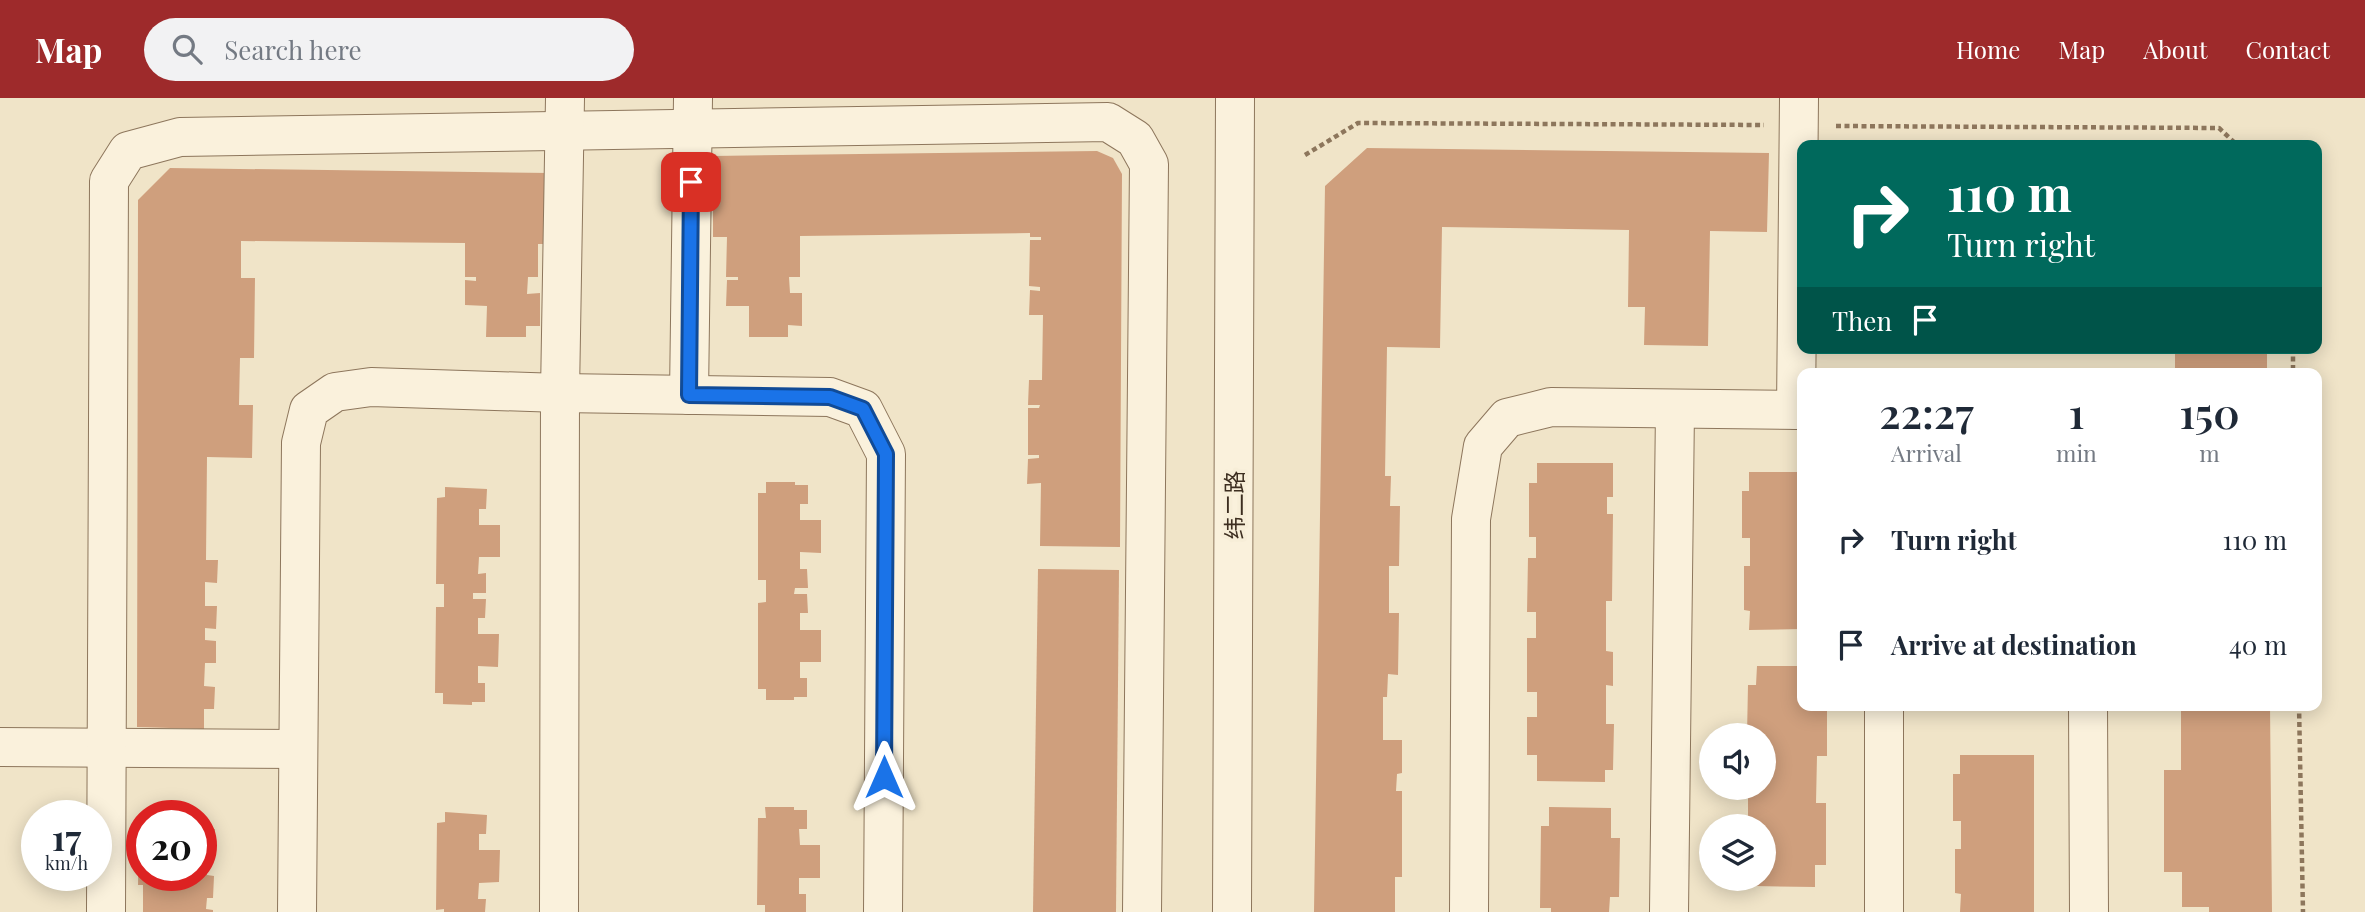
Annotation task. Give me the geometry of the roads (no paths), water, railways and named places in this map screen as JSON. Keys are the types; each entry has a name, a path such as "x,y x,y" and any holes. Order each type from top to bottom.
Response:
{"street":[{"name":"纬二路","path":"1232,912 1235,98"},
{"path":"1799,98 1799,140"},
{"path":"689,395 692,113"},
{"path":"106,912 109,181 128,151 180,137 565,115 692,113 1108,122 1135,139 1149,164 1142,912"},
{"path":"559,912 560,393 565,115"},
{"path":"297,912 301,443 309,410 335,392 371,387 830,397 863,409 886,454 883,912"},
{"path":"1469,912 1471,519 1483,446 1507,418 1551,407 1797,410"},
{"path":"1670,912 1675,408"},
{"path":"1884,711 1884,912"},
{"path":"2088,711 2090,912"},
{"path":"0,747 298,749"}]}
